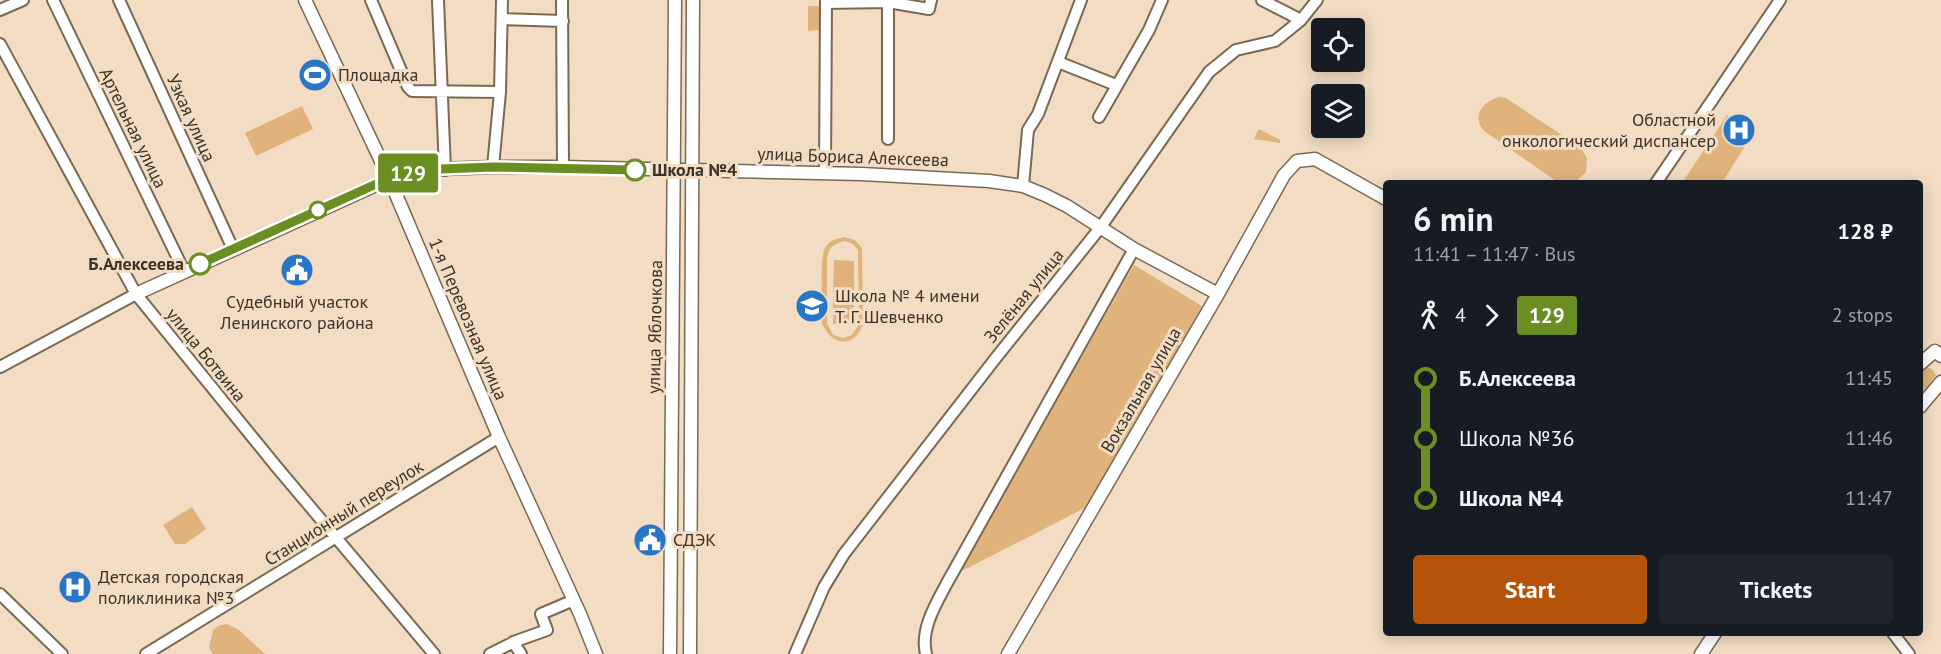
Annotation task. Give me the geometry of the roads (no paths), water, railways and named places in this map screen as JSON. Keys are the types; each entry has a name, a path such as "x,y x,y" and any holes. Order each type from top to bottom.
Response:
{"main road":[{"name":"1-я Перевозная улица","path":"305,0 389,178 499,437 574,600 596,654"},
{"name":"улица Яблочкова","path":"670,654 675,0"},
{"name":"улица Яблочкова","path":"690,654 693,0"},
{"name":"Вокзальная улица","path":"1008,654 1218,294 1284,175 1297,161 1315,159 1383,198"},
{"name":"улица Бориса Алексеева","path":"135,294 389,178 416,170 493,167 825,173 989,181 1023,186 1067,206 1134,249 1218,294"},
{"path":"1923,362 1939,350"},
{"path":"1923,403 1941,382"},
{"path":"1701,654 1713,636"}],"street":[{"path":"0,10 23,0"},
{"name":"Артельная улица","path":"54,0 184,271"},
{"name":"Узкая улица","path":"119,0 233,249"},
{"path":"371,0 408,87 412,91 500,92"},
{"path":"438,0 445,170"},
{"path":"493,167 500,92 502,0"},
{"path":"562,0 563,167"},
{"path":"1023,186 1028,130 1038,114 1081,0"},
{"path":"1099,117 1149,30 1162,0"},
{"path":"1262,0 1301,20"},
{"name":"Зелёная улица","path":"795,654 824,586 840,560 995,359 1100,228 1209,72 1236,50 1275,41 1301,20 1317,0"},
{"path":"1658,180 1780,0"},
{"path":"825,173 826,1 930,4"},
{"path":"888,1 888,139"},
{"path":"502,19 563,21"},
{"name":"улица Ботвина","path":"0,44 135,294 434,654"},
{"path":"1058,62 1116,85"},
{"path":"926,654 924,643 928,624 947,583 1134,249"},
{"name":"улица Бориса Алексеева","path":"0,368 135,294"},
{"name":"Станционный переулок","path":"146,654 499,437"},
{"path":"0,594 62,654"},
{"path":"490,654 513,642 547,630 542,615 574,600"},
{"path":"1886,636 1900,654"},
{"path":"1895,636 1909,654"},
{"path":"513,642 521,654"}],"place":[{"name":"Площадка","path":"315,75"},
{"name":"Областной онкологический диспансер","path":"1739,130"},
{"name":"Школа №4","path":"635,170"},
{"name":"Б.Алексеева","path":"200,264"},
{"name":"Судебный участок Ленинского района","path":"297,270"},
{"name":"Школа № 4 имени Т. Г. Шевченко","path":"812,306"},
{"name":"СДЭК","path":"650,540"},
{"name":"Детская городская поликлиника №3","path":"75,587"}]}
